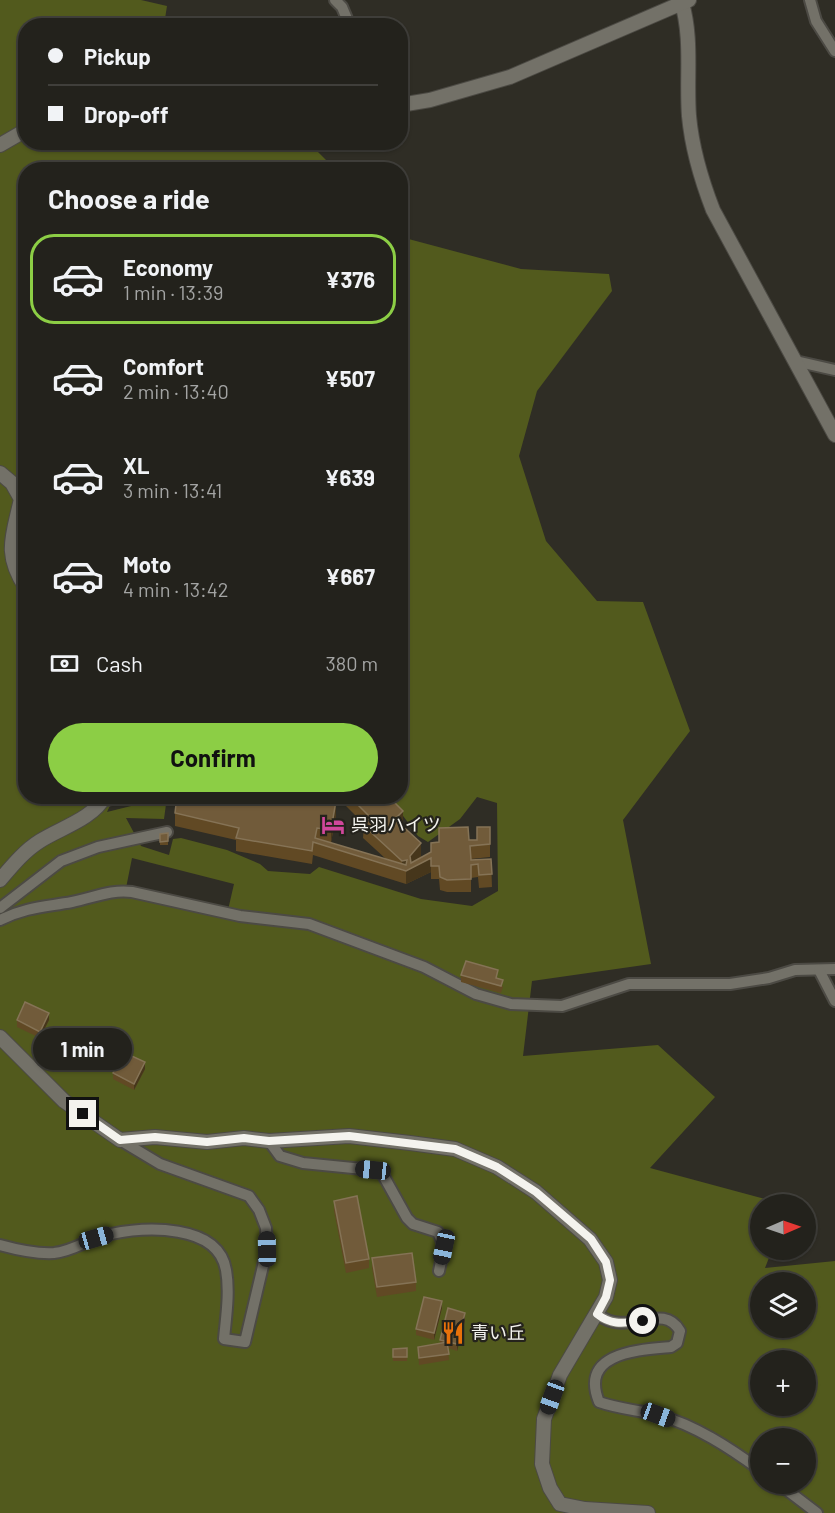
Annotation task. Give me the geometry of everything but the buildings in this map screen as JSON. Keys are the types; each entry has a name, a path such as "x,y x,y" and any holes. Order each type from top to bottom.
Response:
{"street":[{"path":"810,0 816,21 835,51"},
{"path":"408,104 430,100 510,77 684,1 688,30 689,114 695,159 713,210 835,435"},
{"path":"341,2 347,18"},
{"path":"0,145 18,135"},
{"path":"795,361 835,370"},
{"path":"0,473 12,483 18,494"},
{"path":"18,513 12,540 13,567 18,575"},
{"path":"0,880 21,856 39,842 90,812 98,804"},
{"path":"0,908 61,861 98,847 167,831"},
{"path":"0,920 23,909 72,902 118,890 132,892 240,916 309,924 424,967 476,994 511,1004 562,1006 629,984 730,984 769,978 795,970 835,969"},
{"path":"819,970 835,1001"},
{"path":"0,1037 64,1101 120,1140 160,1164 249,1197 259,1210 266,1228 267,1249 245,1342 224,1339 226,1270 214,1249 192,1234 159,1229 111,1234 55,1252 34,1252 0,1245"},
{"path":"120,1140 155,1137 207,1142 244,1138 269,1141 349,1136 410,1143 455,1149 497,1167 536,1192 591,1239 606,1262 610,1280 606,1297 560,1375 544,1419 542,1464 550,1488 560,1504 585,1509 648,1513"},
{"path":"269,1141 280,1156 303,1163 373,1170 382,1173 407,1218 413,1224 438,1232 444,1247 439,1271"},
{"path":"597,1314 607,1322 616,1324 666,1317 674,1322 680,1331 677,1342 671,1347 615,1355 605,1362 597,1377 595,1392 599,1402 615,1408 658,1415 688,1426 732,1449 750,1462"},
{"path":"792,1494 817,1513"}],"green space":[{"path":"0,0 141,0 167,6 165,18 18,18 18,150 316,150 328,162 18,162 18,804 111,804 107,812 139,804 166,804 164,819 126,818 141,846 169,855 173,839 181,838 227,850 260,864 268,871 310,874 319,867 421,899 472,906 498,891 497,803 477,797 460,819 428,842 418,836 394,804 408,804 408,239 521,269 609,274 612,291 537,391 519,456 546,541 597,601 643,602 690,731 623,820 651,964 532,981 523,1056 658,1045 715,1097 650,1168 750,1195 750,1260 768,1260 765,1268 835,1261 835,1513 0,1513","holes":["132,858 234,884 228,910 126,888"]}],"place":[{"name":"呉羽ハイツ","path":"333,825"},
{"name":"青い丘","path":"453,1333"}],"route":[{"path":"83,1114 120,1140 155,1137 207,1142 244,1138 269,1141 349,1136 455,1149 497,1167 536,1192 591,1239 606,1262 610,1280 606,1297 597,1314 607,1322 616,1324 643,1321"}]}
